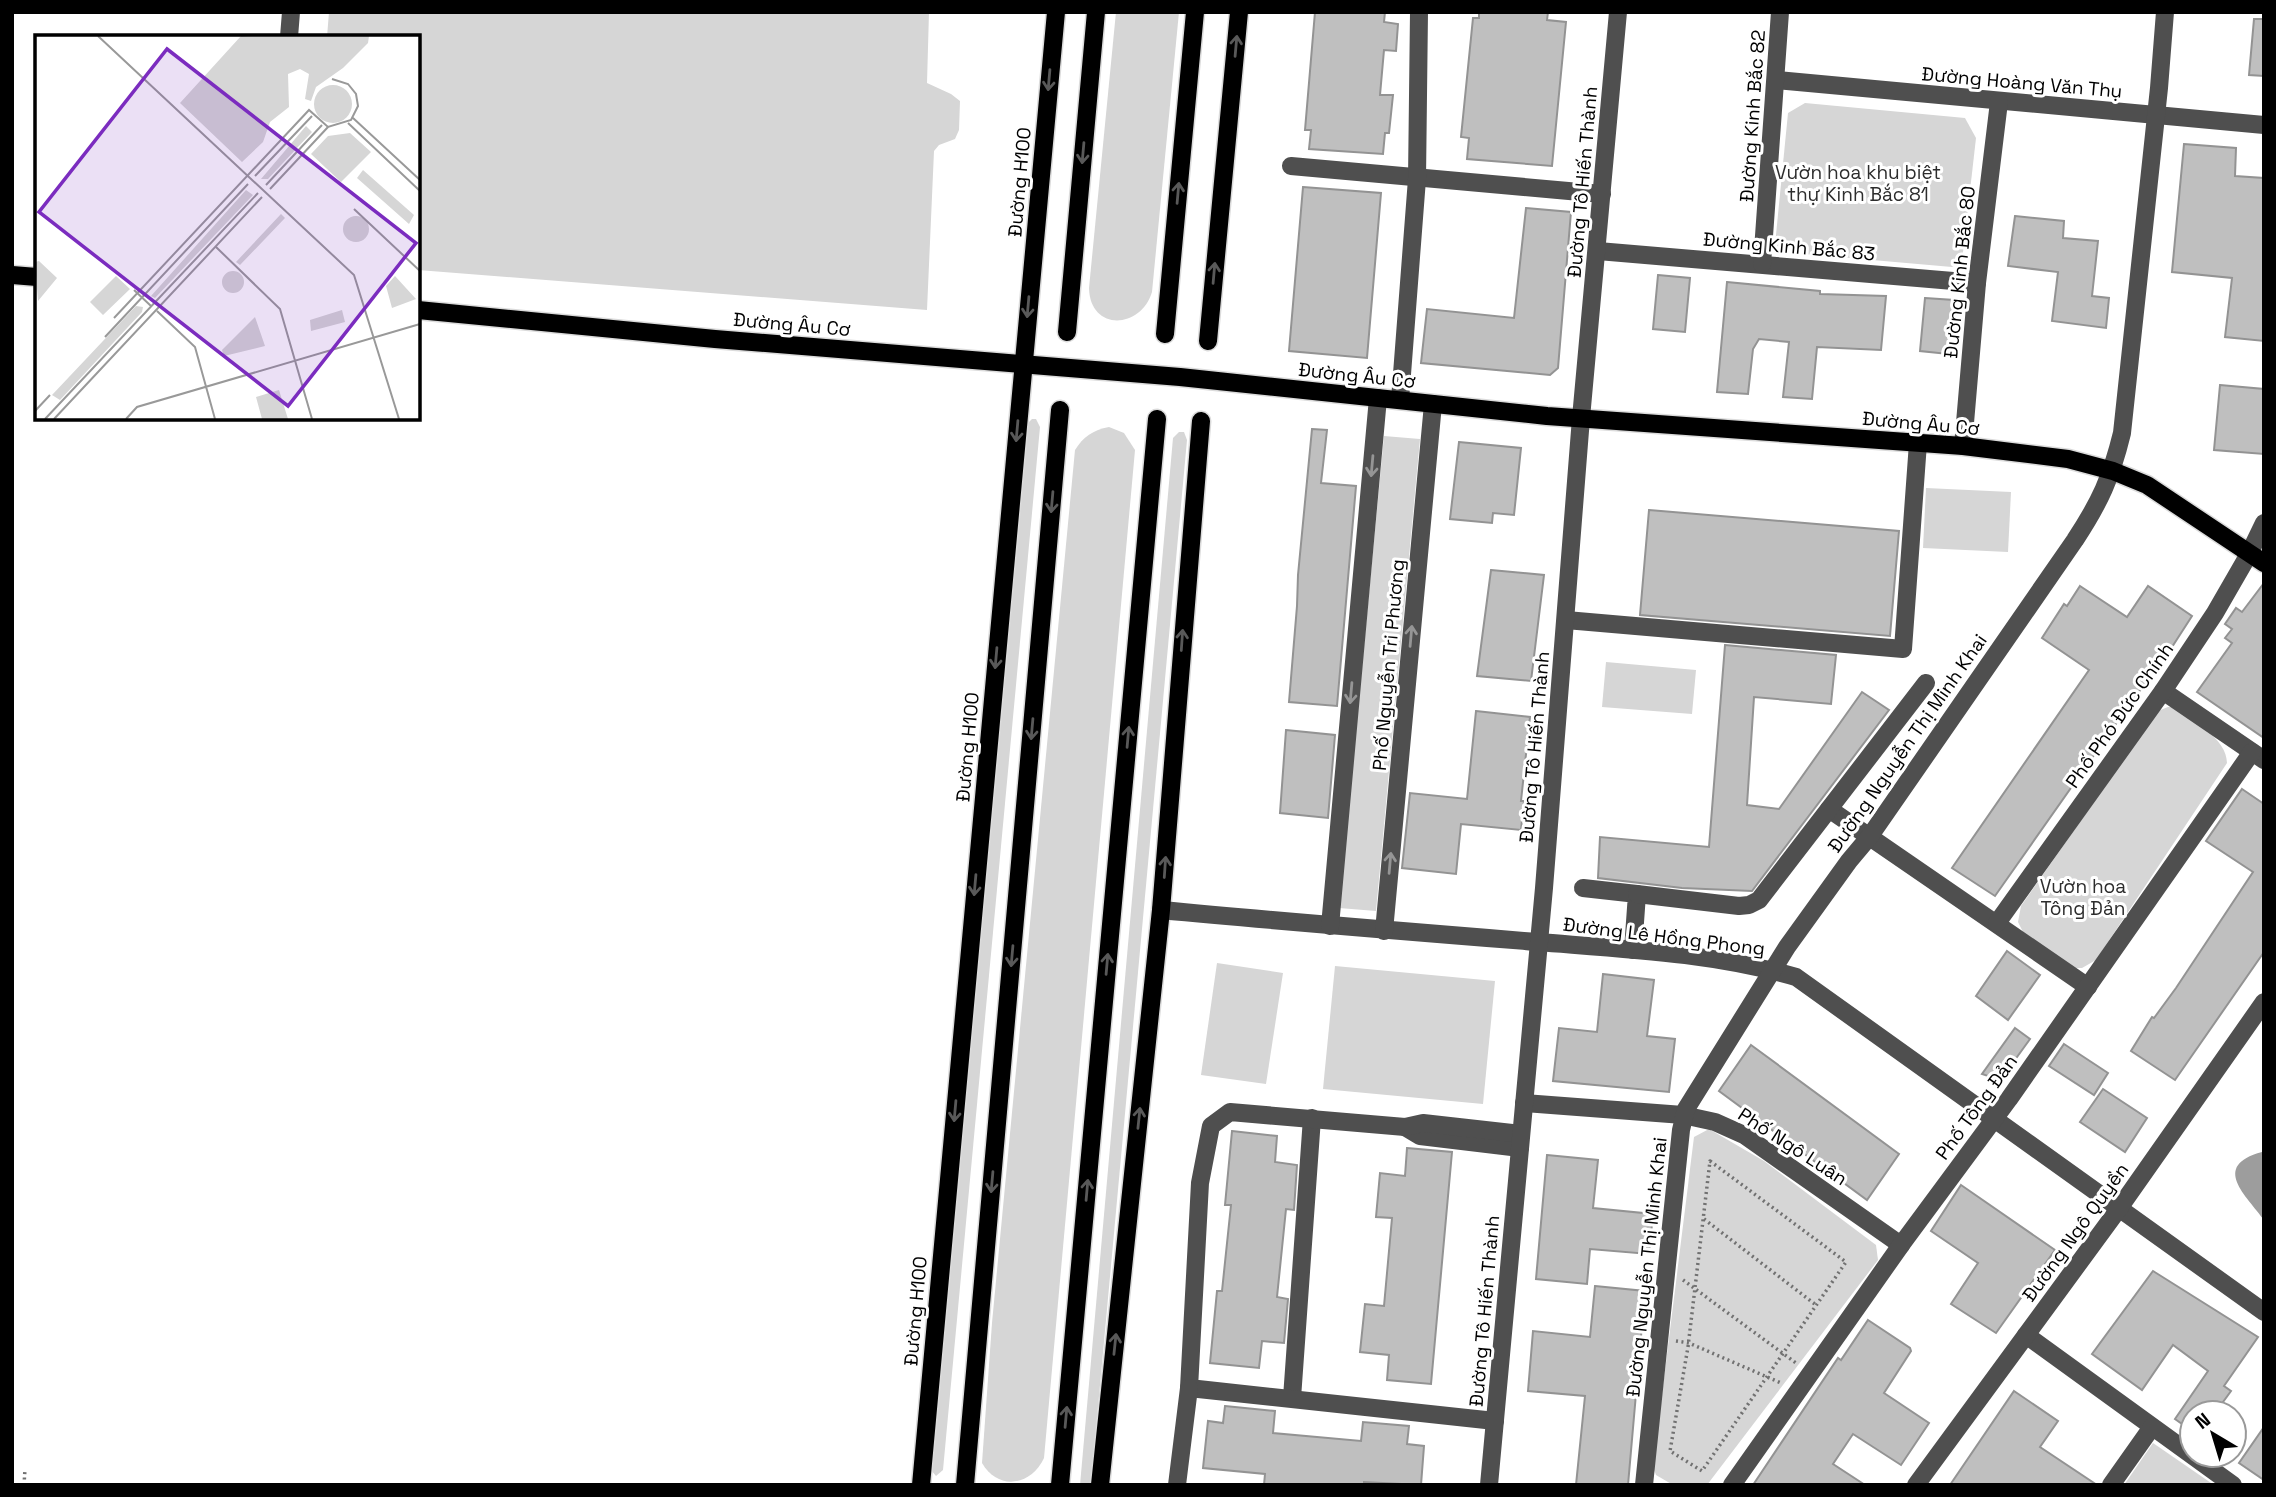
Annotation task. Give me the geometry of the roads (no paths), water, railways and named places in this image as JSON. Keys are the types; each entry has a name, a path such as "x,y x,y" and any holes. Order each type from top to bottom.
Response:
{"main road":[{"name":"Đường H100","path":"921,1485 1056,12"},
{"path":"1067,332 1096,12"},
{"path":"1165,334 1195,12"},
{"path":"1208,341 1239,12"},
{"path":"12,275 35,277"},
{"name":"Đường Âu Cơ","path":"420,310 715,339 1180,377 1581,418 1963,446 2068,459 2113,471 2147,485 2257,558"},
{"path":"965,1485 1060,410"},
{"path":"1060,1485 1157,419"},
{"path":"1100,1485 1161,910 1201,421"}],"street":[{"path":"289,35 291,12"},
{"path":"1400,400 1417,179 1419,12"},
{"name":"Đường Tô Hiến Thành","path":"1489,1485 1539,942 1581,418 1618,12"},
{"name":"Đường Kinh Bắc 82","path":"1762,264 1780,12"},
{"name":"Đường Nguyễn Thị Minh Khai","path":"1645,1484 1683,1115 1689,1102 1773,970 1849,861 1870,836 2075,540 2095,509 2113,471 2122,433 2157,115 2165,12"},
{"name":"Đường Hoàng Văn Thụ","path":"1777,80 2264,125"},
{"name":"Đường Kinh Bắc 80","path":"1963,446 1999,102"},
{"path":"1291,166 1602,194"},
{"name":"Đường Kinh Bắc 83","path":"1598,251 1978,283"},
{"name":"Phố Nguyễn Tri Phương","path":"1330,926 1378,398"},
{"name":"Phố Nguyễn Tri Phương","path":"1384,931 1433,404"},
{"path":"1566,620 1903,649 1918,443"},
{"name":"Phố Phó Đức Chính","path":"1997,923 2163,691 2215,613 2257,558 2264,523"},
{"path":"1583,888 1739,906 1759,900 1926,683"},
{"path":"2163,691 2258,756"},
{"name":"Phố Tông Đản","path":"1732,1485 1901,1245 2258,756"},
{"path":"1829,809 2088,986"},
{"path":"1633,950 1637,894"},
{"name":"Đường Lê Hồng Phong","path":"1161,910 1633,950 1747,963 1796,977 2264,1312"},
{"name":"Đường Ngô Quyền","path":"1916,1485 2120,1207 2264,1002"},
{"name":"Phố Ngô Luân","path":"1524,1103 1683,1115 1707,1120 1739,1132 1901,1245"},
{"path":"1177,1485 1189,1388 1200,1184 1211,1126 1230,1112 1405,1127 1423,1123 1520,1141"},
{"path":"1292,1398 1312,1118"},
{"path":"2026,1335 2233,1485"},
{"path":"1189,1388 1495,1421"},
{"path":"2111,1485 2152,1427"}],"park label":[{"name":"Vườn hoa khu biệt thự Kinh Bắc 81","path":"1858,183"},
{"name":"Vườn hoa Tông Đản","path":"2083,897"}]}
